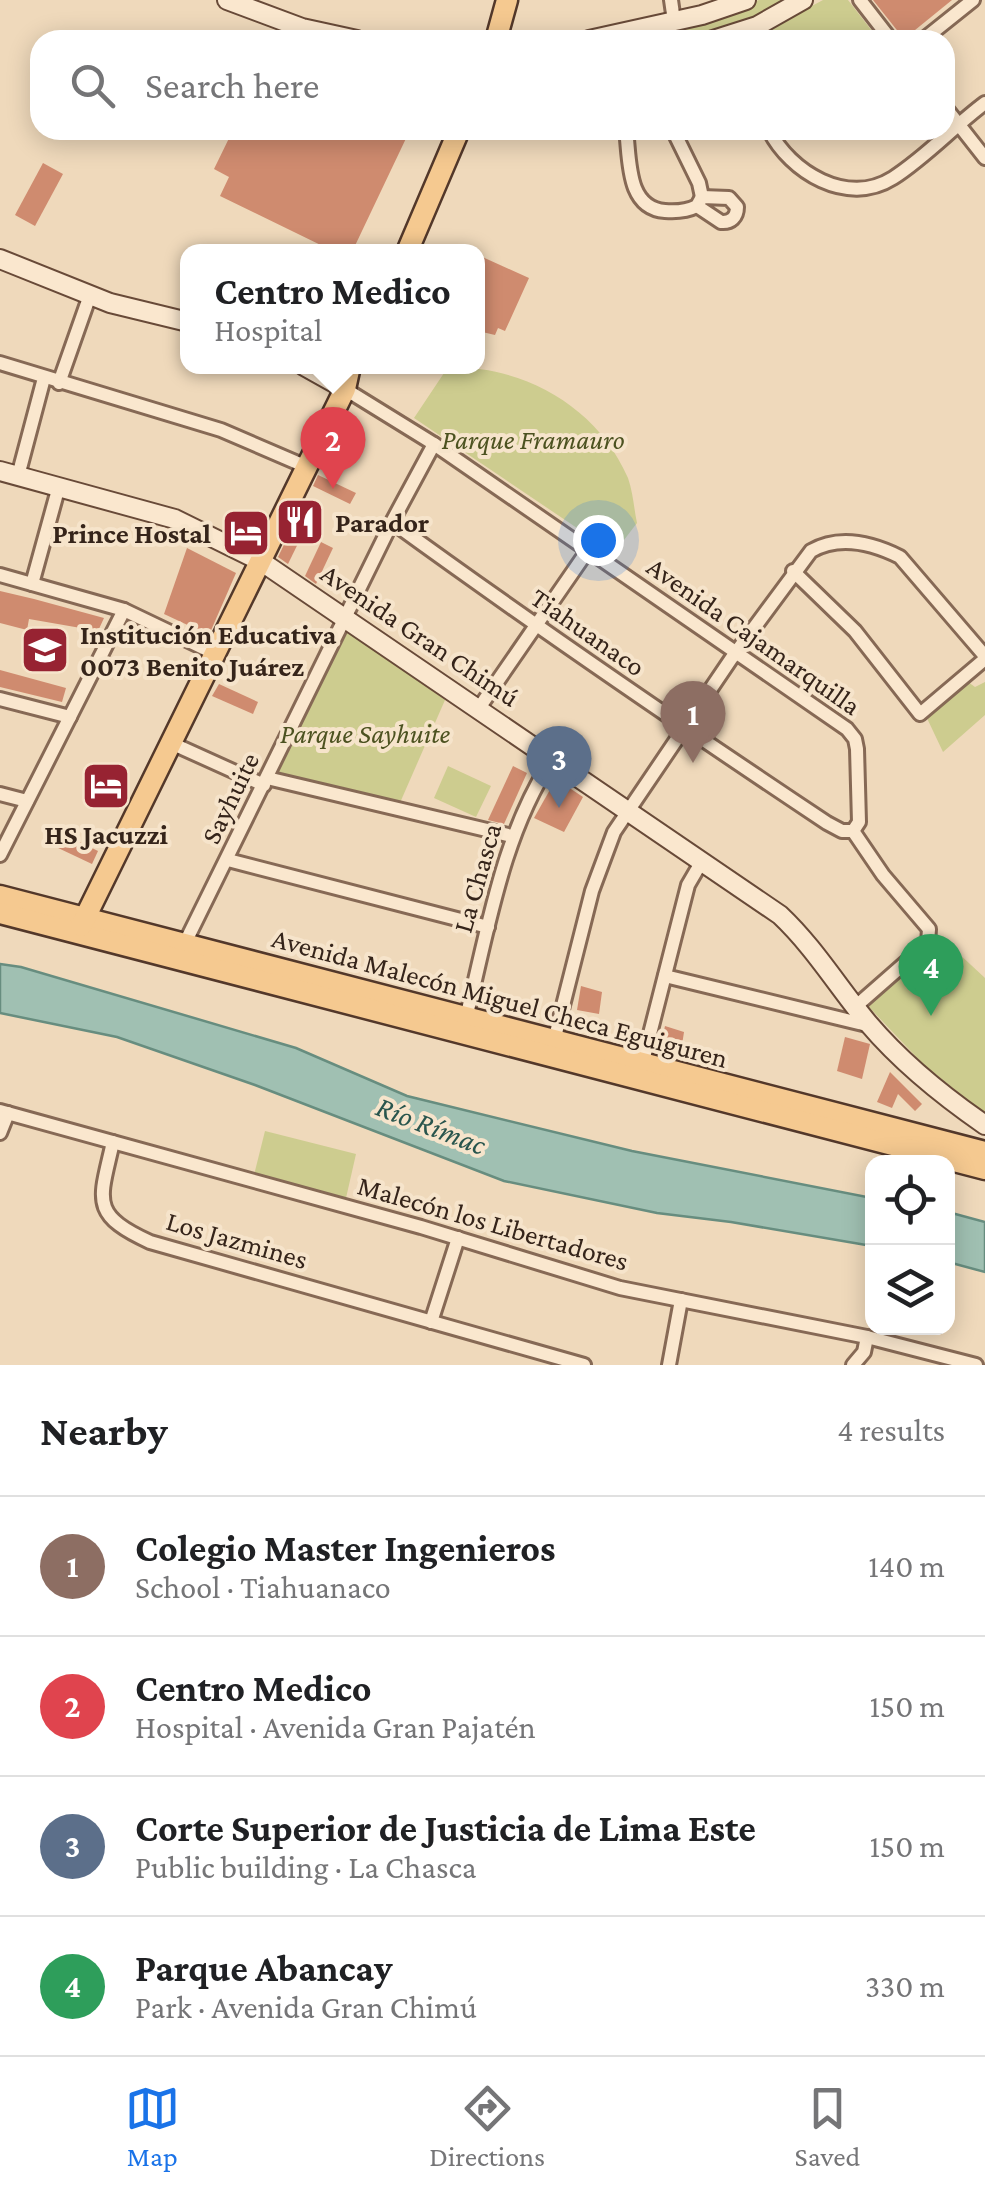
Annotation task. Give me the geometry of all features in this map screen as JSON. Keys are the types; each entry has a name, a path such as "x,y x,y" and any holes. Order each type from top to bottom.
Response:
{"main road":[{"path":"499,30 507,0"},
{"path":"410,244 455,140"},
{"path":"420,244 465,140"},
{"path":"81,926 262,562 345,389 348,374"},
{"path":"345,389 358,374"},
{"name":"Avenida Malecón Miguel Checa Eguiguren","path":"0,896 81,926"},
{"name":"Avenida Malecón Miguel Checa Eguiguren","path":"0,912 81,926 466,1018 554,1041 640,1073 985,1152"},
{"name":"Avenida Malecón Miguel Checa Eguiguren","path":"181,951 985,1168"}],"street":[{"path":"227,0 311,30"},
{"path":"670,0 674,22"},
{"path":"739,30 803,0"},
{"path":"860,0 883,30"},
{"path":"935,30 972,0"},
{"path":"636,30 737,4"},
{"path":"727,30 737,4"},
{"path":"955,126 985,103"},
{"path":"955,118 985,158"},
{"path":"627,140 635,192 642,202 660,211 681,211 700,202 703,190 679,140"},
{"path":"774,140 794,164 814,177 851,188 892,179 939,140"},
{"path":"0,259 90,296 180,320"},
{"path":"59,382 90,296"},
{"path":"0,363 208,425 307,468"},
{"path":"318,374 345,389"},
{"path":"9,473 44,378"},
{"name":"Avenida Cajamarquilla","path":"345,389 434,444 847,730 855,739 859,822 853,831"},
{"name":"Sayhuite","path":"181,951 344,617 434,444"},
{"name":"Avenida Gran Chimú","path":"9,473 175,520 262,562 553,758 789,924 813,949 871,1026 935,1088 985,1125"},
{"path":"32,584 59,486"},
{"name":"Tiahuanaco","path":"392,522 684,728 827,822 842,831 853,831"},
{"path":"554,1041 599,868 627,810 793,571 811,550 840,541 884,548 900,557 985,658 920,714 855,631 793,571"},
{"path":"479,708 588,550"},
{"path":"0,575 124,610 216,654"},
{"path":"0,855 124,610"},
{"path":"0,699 70,718"},
{"path":"171,743 265,782 512,836"},
{"name":"La Chasca","path":"466,1018 512,836 528,798 553,758"},
{"path":"0,794 27,802"},
{"path":"853,831 883,876 929,929 930,936 855,1007"},
{"path":"228,860 488,928"},
{"path":"640,1073 688,885 702,862"},
{"path":"665,976 871,1026"},
{"path":"0,1133 4,1112"},
{"name":"Malecón los Libertadores","path":"4,1112 458,1238 620,1288 866,1336 976,1365"},
{"name":"Los Jazmines","path":"113,1142 102,1200 110,1219 131,1233 150,1242 432,1322"},
{"path":"458,1238 432,1322 584,1365"},
{"path":"669,1365 681,1300"},
{"path":"853,1365 864,1352 866,1336"}],"green space":[{"path":"759,0 793,0 719,30 655,30 722,15"},
{"path":"823,0 848,0 871,30 772,30"},
{"name":"Parque Framauro","path":"485,371 530,383 555,395 597,430 628,478 637,523 614,553 414,418 443,374 485,374"},
{"name":"Parque Sayhuite","path":"348,631 445,700 399,805 277,772"},
{"path":"964,679 975,687 985,682 985,715 943,752 925,714"},
{"path":"448,766 491,786 476,817 434,798"},
{"path":"942,938 985,978 985,1114 923,1064 867,1005"},
{"path":"265,1131 356,1154 346,1198 254,1175"}],"water":[{"name":"Río Rímac","path":"0,964 21,967 296,1048 407,1096 632,1151 865,1197 865,1245 657,1213 504,1181 255,1085 117,1037 0,1013"},
{"path":"955,1214 985,1222 985,1272 955,1264"}],"building":[{"path":"873,0 952,0 915,30 897,30"},
{"path":"228,140 405,140 356,244 319,244 220,196 229,177 214,169"},
{"path":"43,163 63,174 35,226 15,215"},
{"path":"485,258 529,278 505,331 498,328 495,335 485,333"},
{"path":"318,475 356,493 350,504 313,486"},
{"path":"299,514 310,519 288,564 278,557"},
{"path":"321,542 333,548 316,584 305,576"},
{"path":"187,548 236,573 209,635 164,614"},
{"path":"0,591 104,618 98,631 29,619 27,630 0,623"},
{"path":"0,670 66,688 62,702 0,687"},
{"path":"219,684 258,702 253,714 212,696"},
{"path":"513,766 527,773 504,824 488,820"},
{"name":"HS Jacuzzi","path":"89,770 129,789 123,802 83,783"},
{"path":"556,779 583,797 564,832 534,818"},
{"path":"62,833 98,851 92,864 56,847"},
{"path":"581,986 602,992 599,1014 577,1010"},
{"path":"665,1026 684,1032 680,1058 659,1053"},
{"path":"845,1037 870,1044 862,1079 837,1071"},
{"path":"890,1072 922,1104 915,1111 898,1094 892,1108 877,1102"}],"place":[{"name":"Centro Medico","path":"333,489"},
{"name":"Parador","path":"300,522"},
{"name":"Prince Hostal","path":"246,533"},
{"name":"Institución Educativa 0073 Benito Juárez","path":"45,650"},
{"name":"Colegio Master Ingenieros","path":"693,763"},
{"name":"HS Jacuzzi","path":"106,786"},
{"name":"Corte Superior de Justicia de Lima Este","path":"559,808"},
{"name":"Parque Abancay","path":"931,1016"}]}
